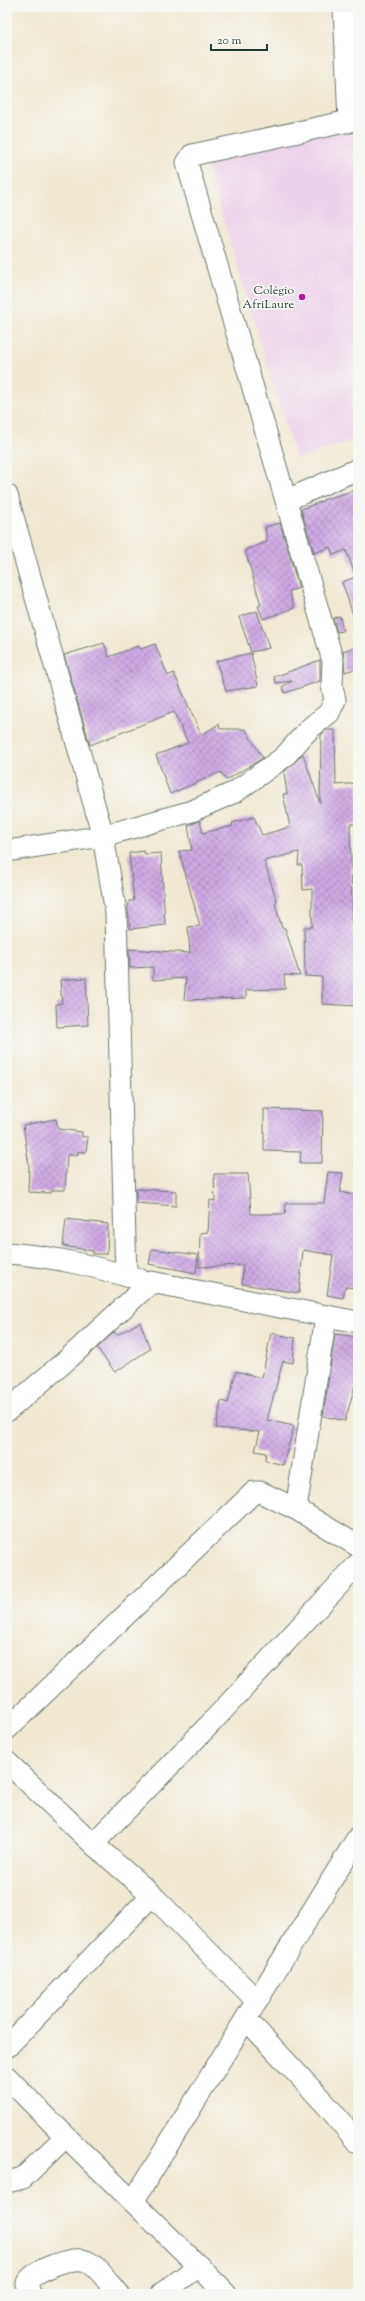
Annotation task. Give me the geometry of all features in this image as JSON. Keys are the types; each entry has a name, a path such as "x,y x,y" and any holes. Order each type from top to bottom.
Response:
{"street":[{"path":"7,851 103,836 192,811 235,792 284,757 310,728 329,713 335,700 332,686 333,661 187,163 192,155 353,121 344,7"},
{"path":"287,500 358,469"},
{"path":"7,495 103,836 116,913 126,1276"},
{"path":"7,1253 39,1255 151,1282 358,1322"},
{"path":"7,1410 69,1358 151,1282"},
{"path":"296,1509 326,1317"},
{"path":"7,1729 249,1495 260,1492 296,1509 358,1546"},
{"path":"93,1844 211,1723 358,1564"},
{"path":"7,1762 93,1844 152,1895 257,2001"},
{"path":"134,2200 358,1837"},
{"path":"7,2047 152,1895"},
{"path":"246,2020 330,2109 358,2143"},
{"path":"7,2076 65,2137 134,2200 226,2294"},
{"path":"7,2182 23,2178 65,2137"},
{"path":"30,2294 27,2283 33,2275 77,2259 90,2262 118,2294"},
{"path":"161,2294 199,2266"}],"shaded area":[{"name":"Colégio AfriLaure","path":"358,124 358,439 296,459 204,156"}],"building":[{"path":"358,489 358,621 355,621 342,582 356,577 346,550 333,555 330,547 314,553 301,509 323,500"},
{"path":"280,523 299,588 289,591 294,608 263,619 258,606 261,605 245,550 267,542 265,527"},
{"path":"257,611 269,648 251,652 239,617"},
{"path":"340,616 343,631 337,632 333,618"},
{"path":"104,643 109,657 138,646 141,649 155,644 168,676 174,673 201,735 219,724 220,729 245,729 263,758 226,780 221,772 170,794 156,755 188,743 174,712 90,745 64,655"},
{"path":"358,646 358,668 345,672 343,651"},
{"path":"251,653 258,686 226,691 216,661"},
{"path":"320,660 320,681 285,693 282,687 292,681 276,683 274,677"},
{"path":"326,730 335,730 336,785 358,783 358,824 350,824 353,937 358,937 358,1006 322,1004 322,977 305,976 304,927 312,927 312,889 303,890 302,865 298,865 299,852 264,861 277,902 275,903 282,928 285,928 300,976 284,975 285,989 246,990 246,998 184,1000 186,978 153,980 153,967 130,968 129,949 190,953 188,927 200,926 179,851 192,850 188,825 200,821 203,833 233,826 232,823 254,817 262,835 290,827 283,794 287,794 284,772 303,754 320,803 321,735"},
{"path":"144,851 145,854 161,853 165,925 130,929 128,909 129,901 134,901 129,853"},
{"path":"86,978 88,1025 57,1027 56,1004 62,1003 60,980"},
{"path":"264,1109 323,1111 322,1163 300,1163 301,1152 264,1151"},
{"path":"56,1119 58,1129 82,1132 82,1137 88,1137 86,1152 77,1152 78,1155 67,1155 65,1190 53,1190 51,1193 28,1192 29,1166 23,1125"},
{"path":"328,1172 343,1173 340,1192 358,1196 358,1288 345,1287 343,1298 327,1295 333,1255 303,1250 299,1293 242,1284 243,1265 199,1267 200,1233 208,1232 210,1200 215,1201 214,1174 248,1174 251,1214 285,1214 286,1203 324,1203"},
{"path":"136,1189 176,1191 176,1206 136,1203"},
{"path":"66,1219 108,1224 107,1254 93,1254 93,1251 63,1246"},
{"path":"152,1249 198,1255 196,1273 149,1264"},
{"path":"140,1322 150,1349 115,1372 97,1348 114,1332 117,1335"},
{"path":"271,1333 295,1338 293,1363 283,1361 267,1420 294,1426 283,1465 265,1460 266,1453 255,1451 260,1432 216,1428 221,1401 228,1403 236,1371 262,1378"},
{"path":"335,1334 358,1337 358,1375 345,1421 323,1416"}],"place":[{"name":"Colégio AfriLaure","path":"302,297"}]}
